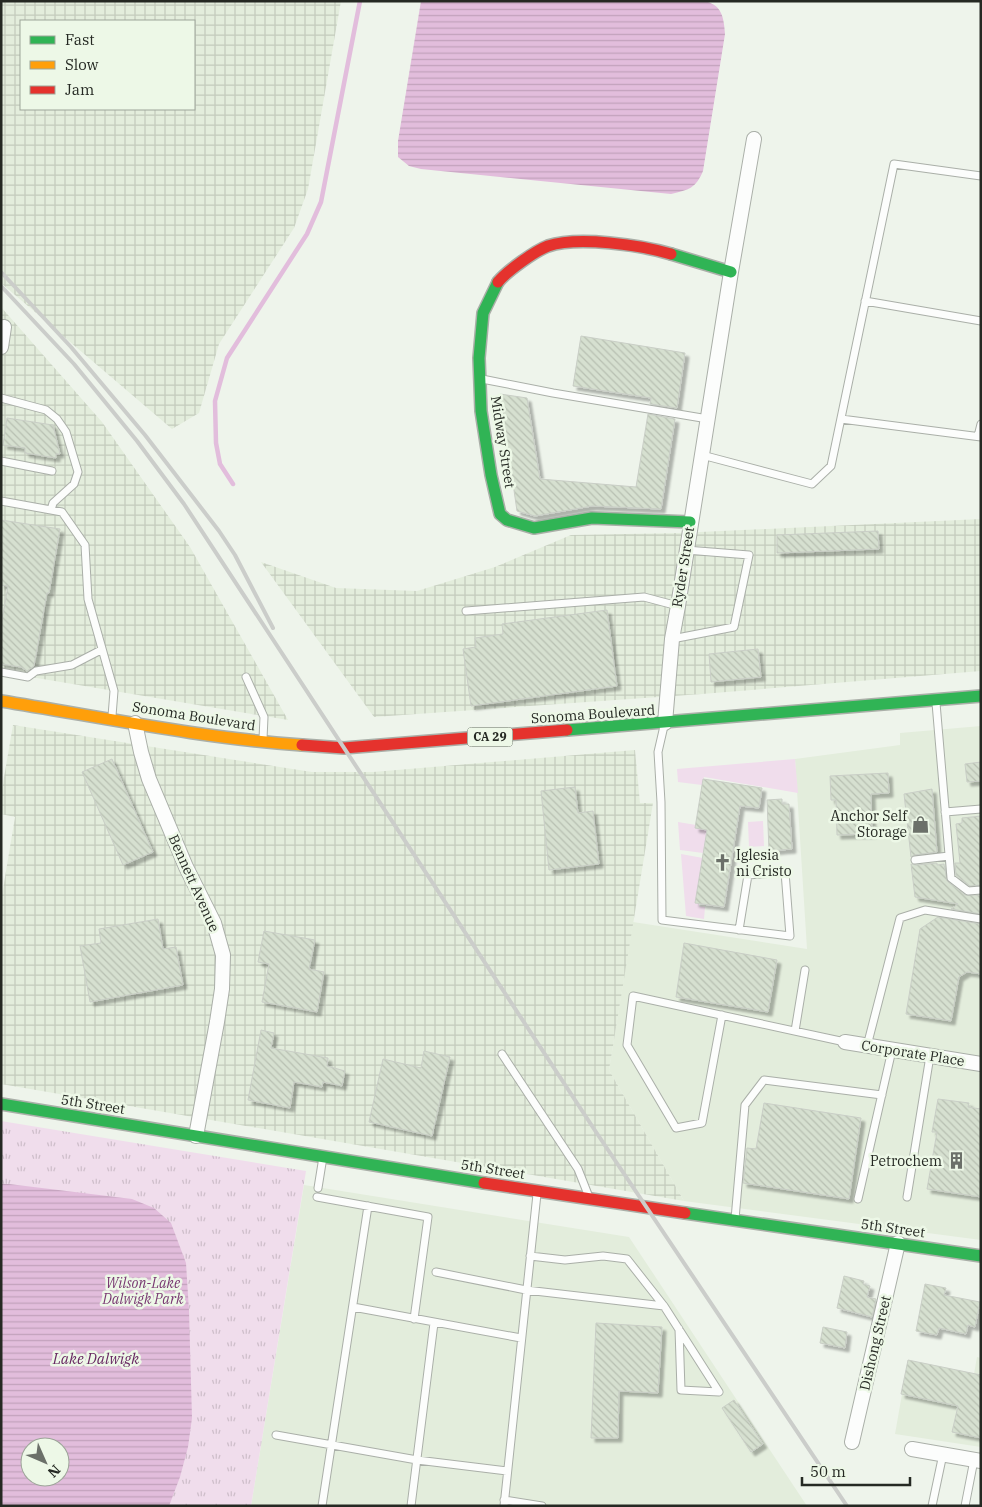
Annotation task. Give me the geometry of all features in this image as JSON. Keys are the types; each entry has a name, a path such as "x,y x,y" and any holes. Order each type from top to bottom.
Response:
{"street":[{"name":"Ryder Street","path":"665,723 672,639 754,139"},
{"name":"Midway Street","path":"690,522 592,518 534,528 507,520 500,514 491,475 481,412 479,358 483,313 496,284 507,272 548,246 580,241 652,248 731,272"},
{"path":"1,347 4,327"},
{"name":"Sonoma Boulevard","path":"1,701 262,742 344,748 981,696"},
{"name":"Bennett Avenue","path":"135,723 149,779 186,867 214,923 223,955 222,989 196,1136"},
{"name":"Corporate Place","path":"845,1042 981,1064"},
{"name":"5th Street","path":"1,1104 537,1192 981,1256"},
{"name":"Dishong Street","path":"852,1442 898,1244"},
{"path":"912,1449 977,1460"}],"lane":[{"path":"702,456 812,484 831,466 894,164 981,176"},
{"path":"865,301 981,321"},
{"path":"480,379 708,419"},
{"path":"1,398 46,410 57,419 66,432 78,472 74,484 53,502 51,510"},
{"path":"841,419 979,436 981,424"},
{"path":"1,460 52,471"},
{"path":"1,501 62,512 86,545 88,599 114,691 112,719"},
{"path":"672,639 734,627 749,555 686,550"},
{"path":"466,611 644,597 678,606"},
{"path":"1,672 28,677 36,671 72,665 101,650"},
{"path":"246,676 264,717 262,742"},
{"path":"936,700 951,878 968,891 981,890"},
{"name":"Ryder Street","path":"665,723 658,752 661,802 662,920 740,930 790,936 784,872 748,875 740,930"},
{"path":"945,812 981,809"},
{"path":"915,860 949,856"},
{"path":"867,1046 900,918 925,910 981,919"},
{"path":"795,1031 805,970"},
{"path":"722,1015 702,1122 676,1128 627,1046 633,996 722,1015 845,1042"},
{"path":"858,1199 892,1050"},
{"path":"502,1054 578,1169 590,1199"},
{"path":"907,1197 930,1056"},
{"path":"735,1221 746,1105 764,1080 882,1095"},
{"path":"318,1188 323,1157"},
{"path":"537,1192 504,1503 542,1506"},
{"path":"317,1196 428,1217 414,1319"},
{"path":"322,1506 368,1206"},
{"path":"530,1256 565,1260 604,1256 627,1259 664,1306 679,1329 719,1392 681,1390 679,1329"},
{"path":"436,1272 526,1290 664,1306"},
{"path":"353,1307 521,1338"},
{"path":"411,1506 434,1323"},
{"path":"276,1435 417,1460 507,1471"},
{"path":"932,1506 943,1454"},
{"path":"965,1506 977,1460"}],"shaded area":[{"path":"1,1 341,1 308,189 294,228 219,344 199,413 172,429 1,283"},
{"path":"1,307 102,422 190,547 288,720 1,672"},
{"path":"981,519 981,671 702,694 374,717 261,562 336,588 417,591 495,567 571,535 679,533"},
{"path":"13,725 312,772 373,772 635,750 640,803 653,803 609,1070 684,1201 1,1084 1,901 15,817 1,814 1,795"},
{"path":"981,726 981,1240 684,1201 609,1070 633,922 807,949 795,759 900,745 900,733"},
{"path":"304,1185 629,1237 807,1506 251,1506"},
{"path":"977,1357 981,1358 981,1447 895,1434 908,1360 974,1374"}],"green space":[{"path":"795,759 798,793 704,777 702,785 678,782 677,769"},
{"path":"763,821 764,846 749,847 748,822"},
{"path":"678,822 696,825 696,828 707,830 703,853 680,850"},
{"path":"681,854 703,858 699,906 705,907 704,919 686,916"},
{"name":"Wilson-Lake Dalwigk Park","path":"1,1121 306,1171 251,1506 1,1506"}],"water":[{"path":"421,1 702,1 714,5 723,17 725,34 703,171 698,181 687,189 671,194 421,169 409,166 398,157 398,141"},
{"name":"Lake Dalwigk","path":"1,1184 132,1199 154,1208 171,1223 186,1263 192,1418 188,1447 180,1477 169,1506 1,1506"}],"building":[{"path":"581,336 685,353 677,408 650,404 651,398 573,386"},
{"path":"500,394 527,398 540,479 636,487 648,414 675,419 661,509 592,506 535,516 517,511"},
{"path":"7,418 53,425 60,454 56,454 56,458 25,453 25,448 3,445"},
{"path":"1,520 60,529 34,666 27,671 21,667 1,664 1,625 8,586 1,585"},
{"path":"878,531 879,549 777,553 777,535"},
{"path":"607,610 617,686 471,706 463,649 476,647 475,638 503,634 502,624"},
{"path":"758,649 761,677 711,682 709,654"},
{"path":"112,759 153,852 123,865 82,772"},
{"path":"981,762 981,781 967,782 965,764"},
{"path":"888,773 889,793 871,794 872,834 837,835 836,800 831,800 830,776"},
{"path":"703,779 762,788 759,808 740,806 724,907 695,903 707,830 695,828"},
{"path":"575,787 578,813 593,811 599,864 549,870 541,791"},
{"name":"Anchor Self Storage","path":"932,789 937,852 911,857 904,794"},
{"path":"782,799 782,804 789,804 792,849 769,851 767,800"},
{"path":"981,816 981,885 970,886 956,875 955,863 960,863 956,824 962,823 962,818"},
{"name":"Anchor Self Storage","path":"937,863 937,865 944,864 947,881 965,895 981,895 981,914 951,909 958,904 915,897 911,864"},
{"path":"938,917 981,924 981,974 967,972 959,977 951,1021 906,1014 920,929"},
{"path":"158,919 163,949 176,947 183,985 90,1002 80,946 101,943 99,929"},
{"path":"264,931 315,940 309,969 324,972 317,1012 262,1002 269,964 258,962"},
{"path":"684,943 777,960 768,1012 676,997"},
{"path":"261,1030 274,1033 271,1048 328,1058 327,1066 345,1071 342,1086 323,1082 322,1087 294,1082 290,1108 248,1100"},
{"path":"424,1051 450,1057 432,1136 369,1122 383,1059 421,1068"},
{"name":"Petrochem","path":"938,1099 969,1103 968,1107 981,1109 981,1197 927,1189 937,1132 932,1132"},
{"path":"764,1103 861,1118 849,1199 743,1183 747,1148 756,1149"},
{"path":"844,1276 864,1281 863,1284 870,1286 867,1297 876,1299 872,1317 837,1308"},
{"path":"925,1284 946,1288 944,1295 980,1302 975,1327 968,1325 966,1334 939,1328 937,1335 916,1331"},
{"path":"596,1323 662,1327 658,1393 619,1391 618,1438 591,1438"},
{"path":"823,1327 847,1332 845,1348 820,1343"},
{"path":"908,1360 981,1375 981,1438 952,1432 958,1406 901,1394"},
{"path":"734,1400 763,1444 751,1452 722,1408"}],"waterway":[{"path":"233,484 220,464 216,443 215,401 227,358 307,234 321,202 360,1"}],"railway":[{"path":"1,272 71,347 145,435 219,531 235,555 273,628"},
{"path":"1,286 74,364 137,441 184,504 596,1132 847,1506"}],"traffic: fast":[{"path":"671,254 731,272"},
{"path":"498,282 483,313 479,358 481,411 491,475 500,514 507,520 534,528 592,518 690,522"},
{"path":"567,730 981,696"},
{"path":"1,1104 484,1183"},
{"path":"685,1213 981,1256"}],"traffic: slow":[{"path":"1,701 189,732 302,745"}],"traffic: jam":[{"path":"498,282 514,267 536,252 548,246 561,243 610,243 671,254"},
{"path":"302,745 344,748 567,730"},
{"path":"484,1183 685,1213"}],"place":[{"name":"Anchor Self Storage","path":"921,824"},
{"name":"Iglesia ni Cristo","path":"722,863"},
{"name":"Petrochem","path":"956,1161"}]}
